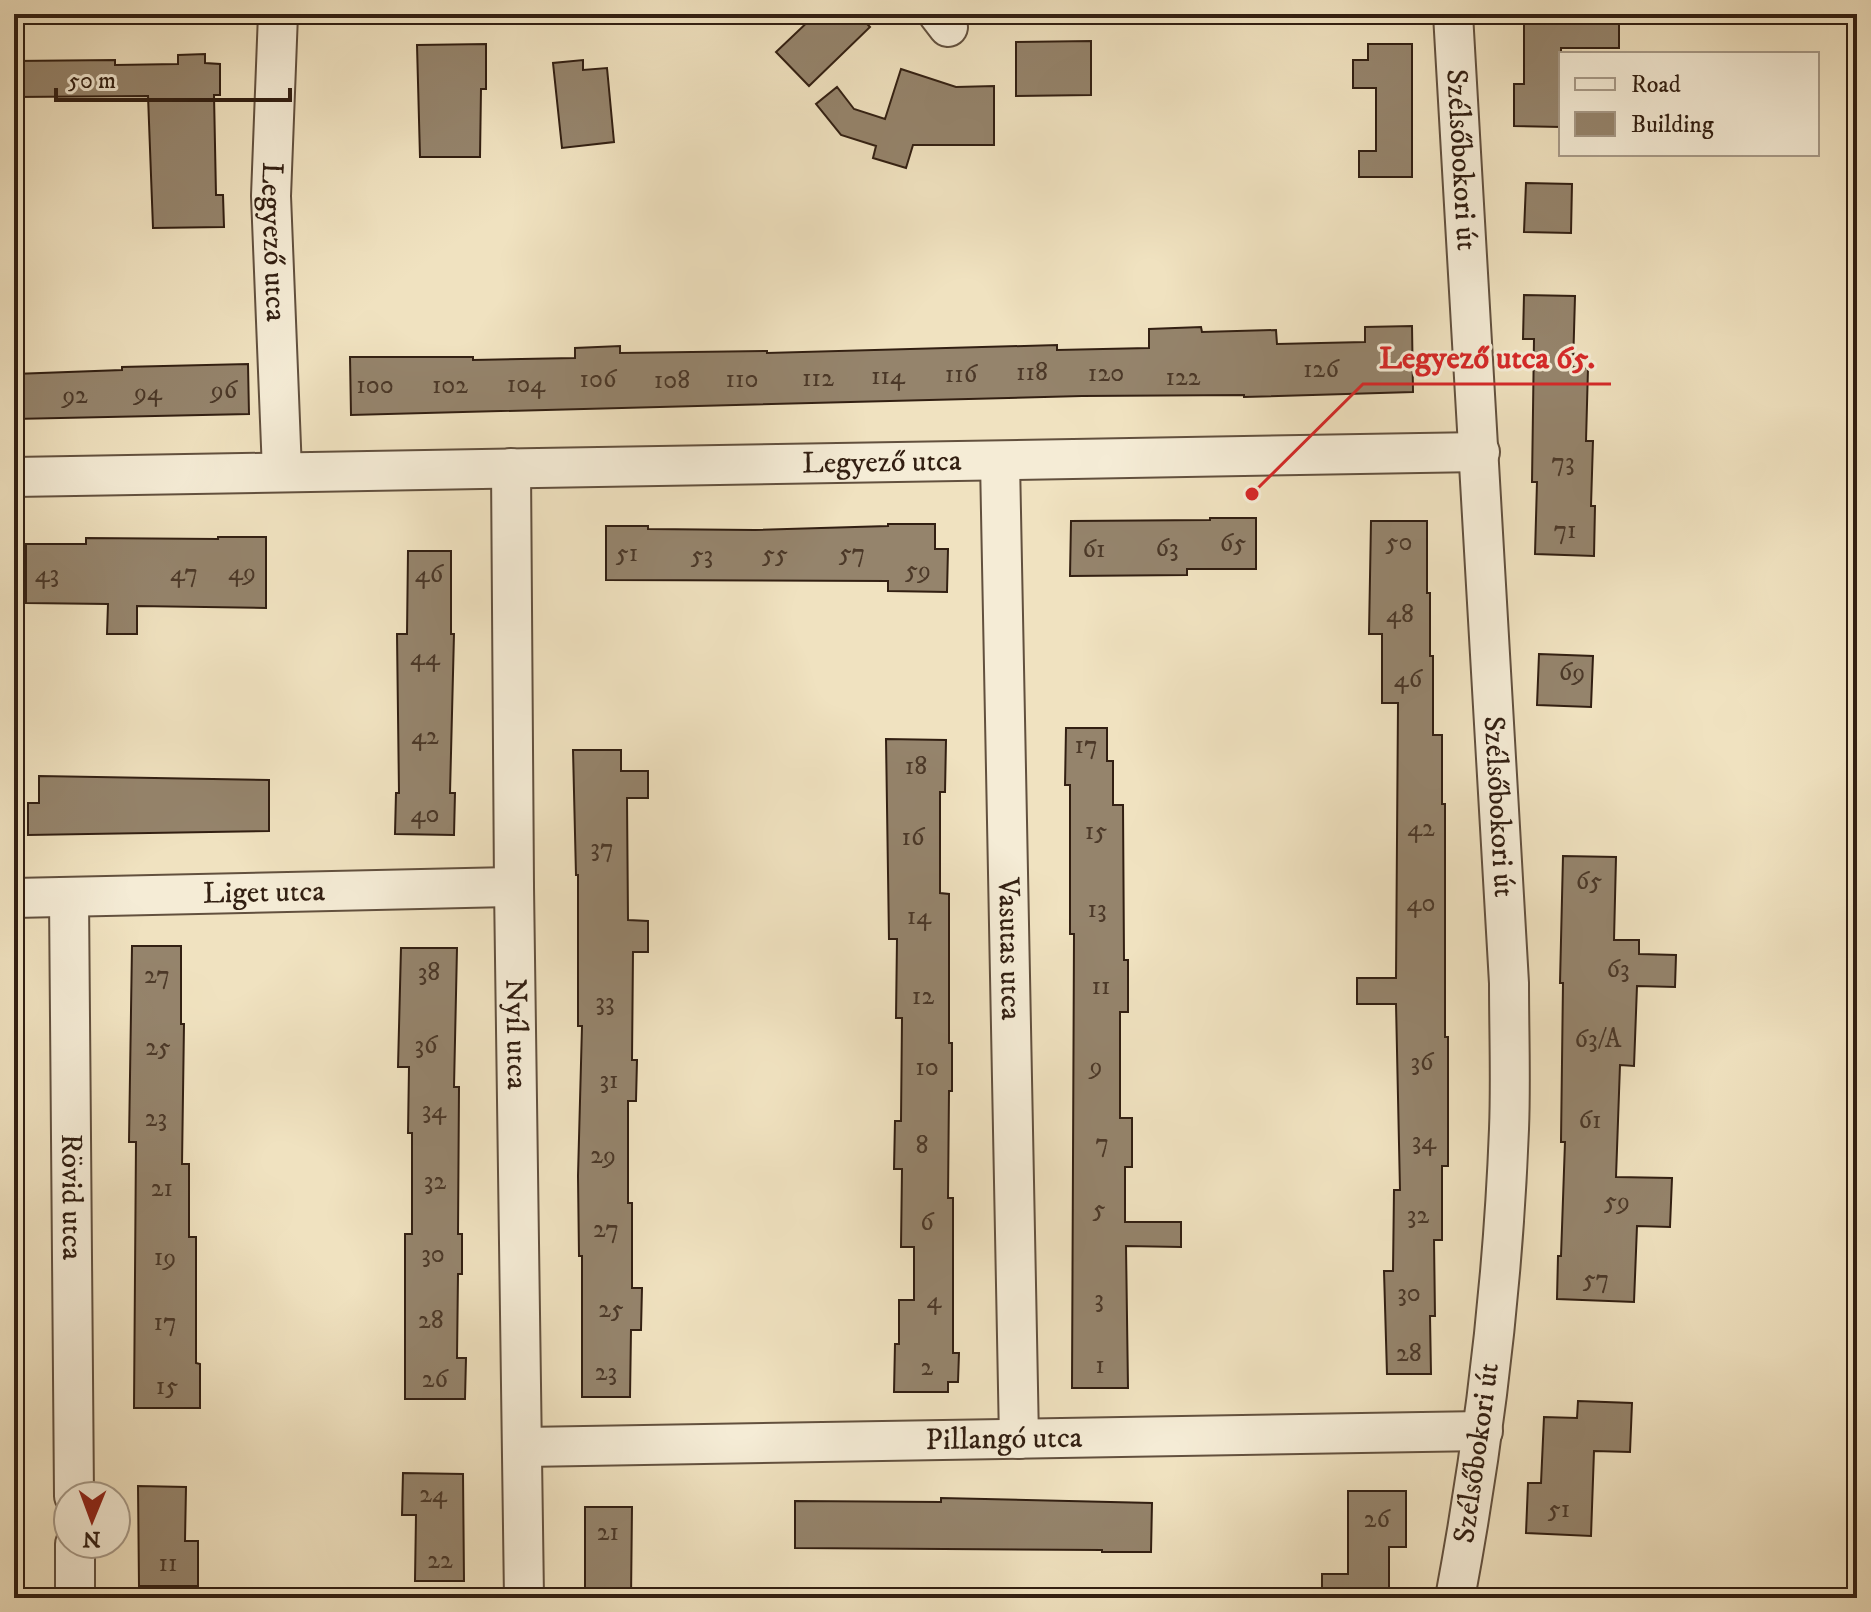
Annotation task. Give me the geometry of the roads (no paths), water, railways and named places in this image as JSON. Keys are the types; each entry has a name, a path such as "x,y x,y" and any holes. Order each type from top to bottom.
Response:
{"street":[{"name":"Legyező utca","path":"278,14 271,196 282,471"},
{"name":"Szélsőbokori út","path":"1453,14 1509,983 1509,1129 1495,1331 1483,1431 1455,1598"},
{"name":"Legyező utca","path":"14,477 1480,452"},
{"name":"Vasutas utca","path":"1000,461 1019,1439"},
{"name":"Nyíl utca","path":"511,468 524,1598"},
{"name":"Liget utca","path":"14,898 514,887"},
{"name":"Rövid utca","path":"69,897 74,1480"},
{"name":"Pillangó utca","path":"524,1447 1483,1431"},
{"path":"75,1560 75,1598"}],"place":[{"name":"Legyező utca 65.","path":"1252,494"}]}
